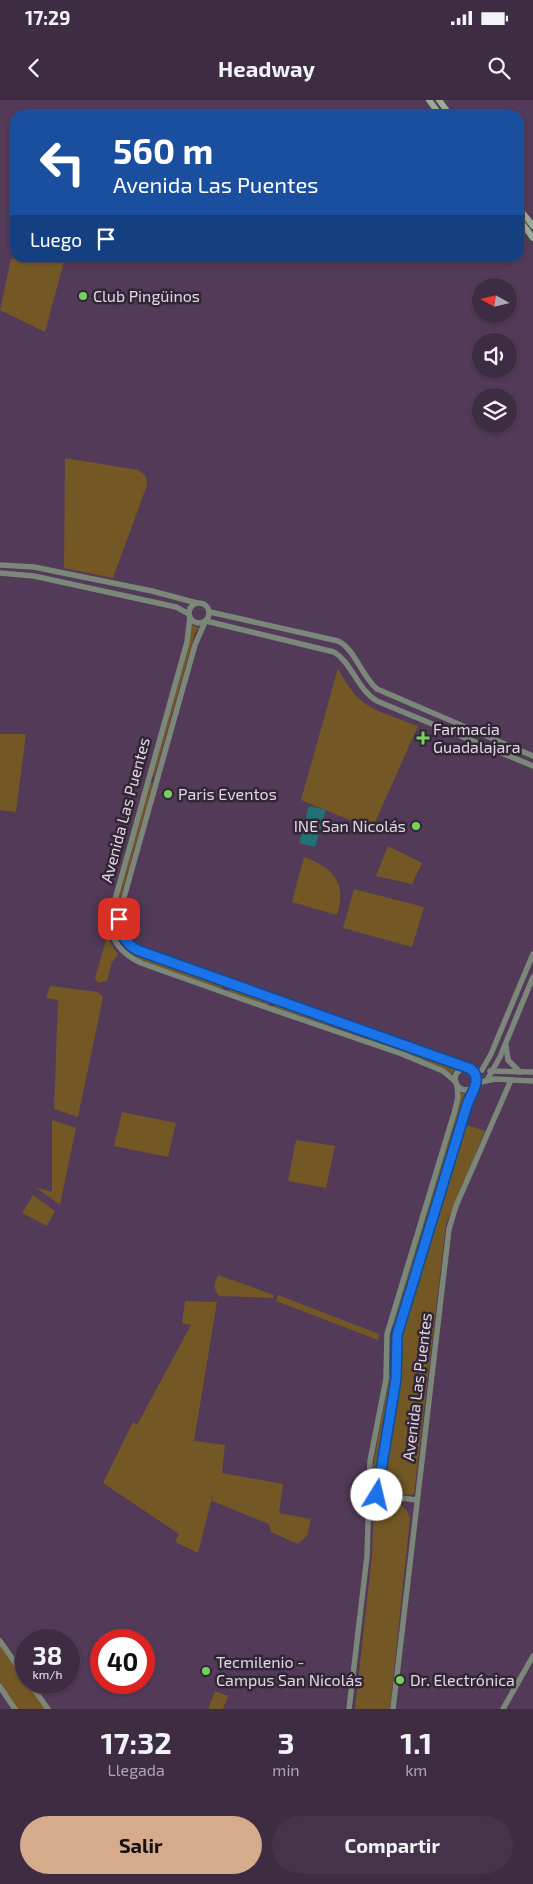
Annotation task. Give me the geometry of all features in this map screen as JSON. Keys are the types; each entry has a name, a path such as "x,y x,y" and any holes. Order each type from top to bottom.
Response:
{"main road":[{"path":"438,100 446,110"},
{"path":"524,214 533,226"},
{"path":"524,226 533,238"}],"street":[{"path":"0,565 34,566 152,591 205,605 210,612 338,641 347,648 370,683 381,692 533,756"},
{"path":"0,574 34,576 109,591 176,607 190,615 195,622 205,621 336,653 362,689 377,701 533,766"},
{"path":"190,615 192,606 197,603"},
{"path":"205,621 210,612"},
{"name":"Avenida Las Puentes","path":"113,938 110,927 111,914 186,642 190,615"},
{"name":"Avenida Las Puentes","path":"122,932 119,915 196,645 205,621"},
{"path":"111,914 119,915"},
{"path":"533,1072 492,1071 468,1068 141,952 132,947 122,932 113,938 122,951 136,960 242,1000 402,1054 443,1071 463,1089 471,1089 475,1085 487,1080 533,1081"},
{"path":"482,1070 491,1054 533,954"},
{"path":"487,1080 533,977"},
{"path":"506,1041 508,1060 520,1072"},
{"path":"457,1083 457,1074 468,1068"},
{"path":"468,1068 476,1074 475,1085"},
{"name":"Avenida Las Puentes","path":"393,1709 449,1229 456,1206 511,1080"},
{"name":"Avenida Las Puentes","path":"349,1709 367,1556 370,1461 386,1379 387,1334 455,1110 458,1097 457,1083"},
{"name":"Avenida Las Puentes","path":"369,1508 377,1495 396,1379 397,1335 475,1085"},
{"path":"377,1495 417,1500"},
{"path":"0,1641 15,1662"},
{"path":"503,1709 533,1656"},
{"path":"0,1687 15,1709"},
{"path":"37,1694 48,1709"}],"shaded area":[{"path":"10,262 64,262 45,332 0,310"},
{"path":"65,458 138,470 146,476 147,485 113,578 64,568"},
{"path":"192,625 199,628 195,633 154,777 150,776"},
{"path":"338,668 345,682 361,701 380,712 418,726 372,829 301,800"},
{"path":"0,734 26,734 16,812 0,810"},
{"path":"148,782 153,783 117,909 112,909"},
{"path":"309,806 326,810 315,847 299,843"},
{"path":"388,846 422,863 412,884 376,876"},
{"path":"304,857 323,866 336,878 340,894 337,915 292,902"},
{"path":"354,889 424,907 412,947 343,928"},
{"path":"107,937 118,955 112,962 107,981 98,983 95,978"},
{"path":"132,952 223,985 222,989 137,959 129,955"},
{"path":"50,986 98,992 103,997 78,1117 54,1109 58,1000 46,998"},
{"path":"230,988 269,1001 268,1005 228,992"},
{"path":"275,1004 362,1033 361,1036 273,1007"},
{"path":"368,1036 456,1068 451,1074 441,1067 366,1040"},
{"path":"459,1092 465,1094 395,1327 392,1326"},
{"path":"122,1112 176,1123 168,1157 114,1146"},
{"path":"52,1120 76,1128 60,1205 35,1187 52,1192"},
{"path":"467,1125 485,1131 446,1224 414,1494 398,1494 391,1492 382,1482 399,1373 399,1335 462,1130"},
{"path":"296,1140 335,1146 326,1188 288,1181"},
{"path":"33,1195 55,1211 47,1226 22,1213"},
{"path":"218,1275 274,1295 273,1298 219,1296 215,1286"},
{"path":"278,1295 379,1334 378,1340 276,1301"},
{"path":"185,1301 217,1302 194,1441 225,1445 222,1473 283,1484 279,1513 311,1519 307,1536 298,1544 271,1532 269,1524 212,1501 213,1494 198,1553 175,1542 179,1534 103,1483 133,1422 137,1425 191,1325 182,1323"},
{"path":"392,1346 395,1363 394,1380 371,1494 374,1460 389,1378"},
{"path":"380,1499 399,1503 406,1509 410,1518 390,1709 355,1709 372,1556 374,1509"},
{"path":"0,1641 15,1661 15,1694 39,1694 50,1709 15,1709 0,1687"},
{"path":"215,1691 228,1696 223,1709 208,1709"}],"place":[{"name":"Club Pingüinos","path":"83,296"},
{"name":"Farmacia Guadalajara","path":"423,738"},
{"name":"Paris Eventos","path":"168,794"},
{"name":"INE San Nicolás","path":"416,826"},
{"name":"Tecmilenio - Campus San Nicolás","path":"206,1671"},
{"name":"Dr. Electrónica","path":"400,1680"}],"route":[{"path":"119,919 124,936 129,944 137,950 471,1069 476,1074 477,1081 470,1094 397,1335 396,1379 377,1495"}]}
